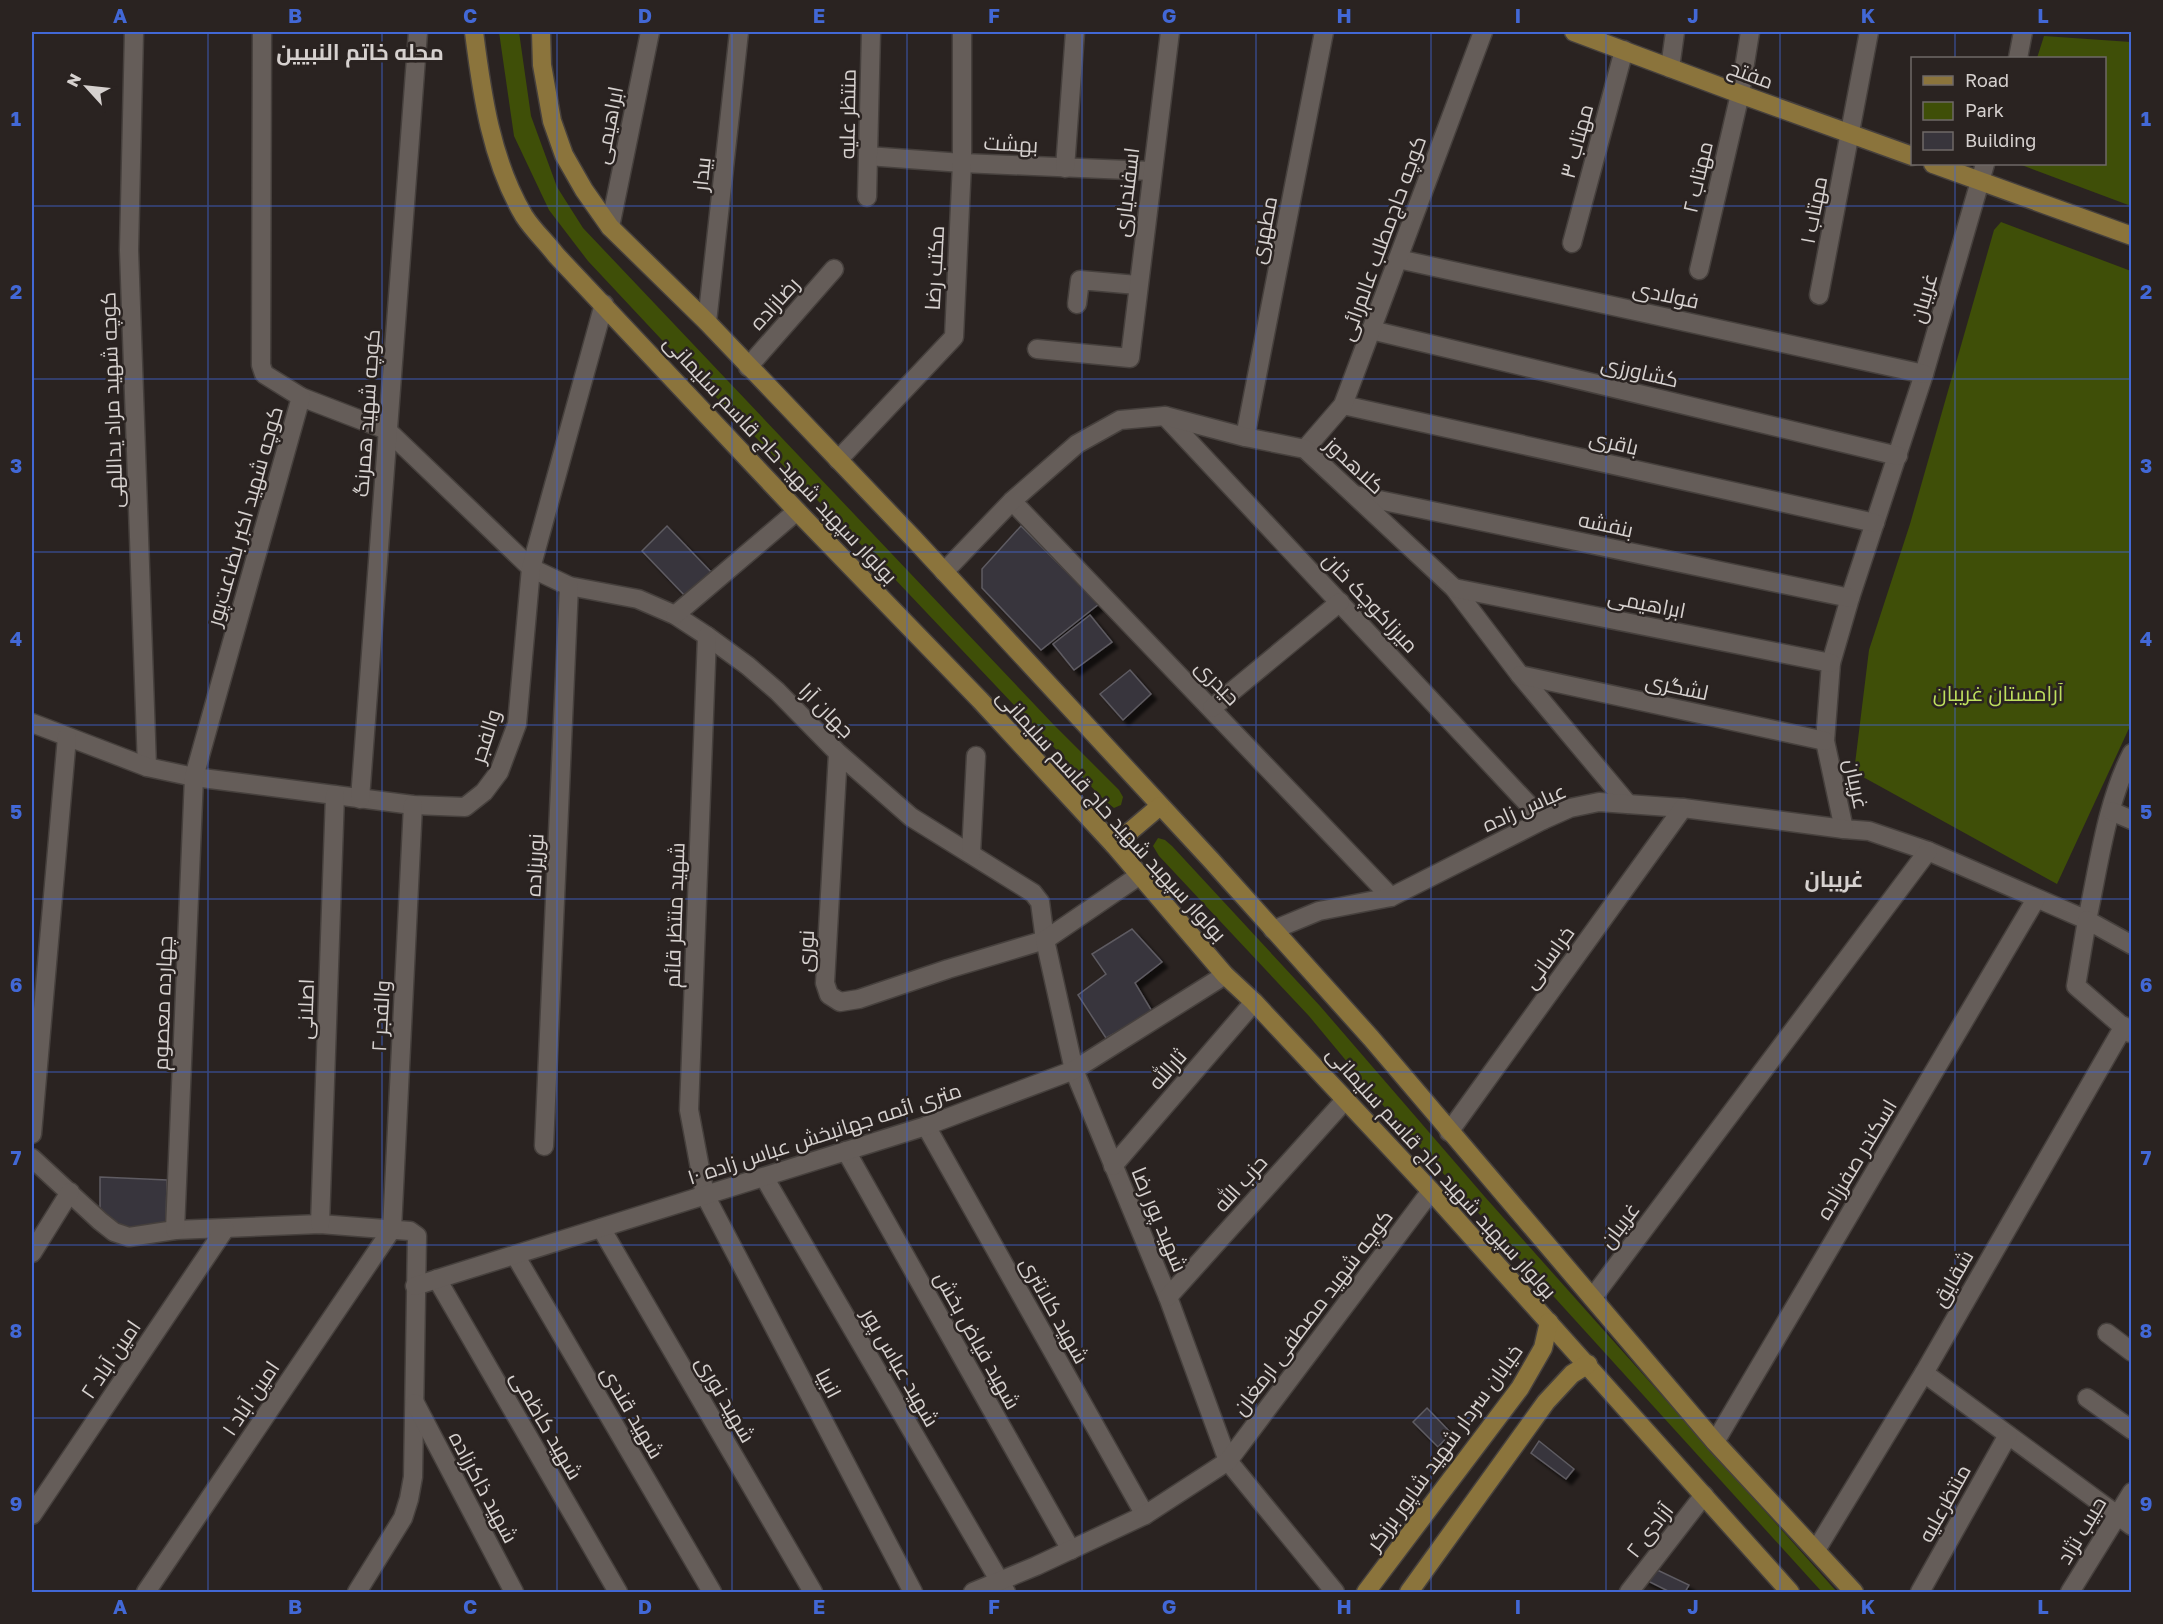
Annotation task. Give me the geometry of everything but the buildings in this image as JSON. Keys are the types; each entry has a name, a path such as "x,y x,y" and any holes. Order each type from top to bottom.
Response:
{"main road":[{"name":"بولوار سپهبد شهید حاج قاسم سلیمانی","path":"474,32 487,116 506,179 525,217 556,255 797,511 980,700 1114,845 1225,975 1254,1002 1431,1191 1790,1592"},
{"name":"بولوار سپهبد شهید حاج قاسم سلیمانی","path":"541,32 542,65 552,121 564,155 584,190 610,227 707,322 944,572 1273,930 1371,1038 1715,1442 1854,1593"},
{"name":"مفتح","path":"1574,32 1911,156"},
{"path":"1939,165 1982,172 2132,236"},
{"path":"1114,845 1160,806"},
{"name":"خیابان سردار شهید شاپور برزگر","path":"1366,1593 1520,1388 1543,1348 1549,1322"},
{"path":"1409,1593 1546,1402 1572,1374 1588,1364"},
{"path":"1520,1388 1537,1385 1543,1388 1546,1402"}],"street":[{"name":"کوچه شهید مراد یداللهی","path":"134,32 129,250 147,767"},
{"name":"کوچه شهید اکبر بضاعت‌پور","path":"194,777 301,397 264,374 261,364 262,32"},
{"name":"کوچه شهید همرنگ","path":"360,799 418,32"},
{"name":"ابراهیمی","path":"610,227 650,32"},
{"name":"بیدار","path":"707,322 739,32"},
{"name":"منتظر علیه","path":"867,197 871,32"},
{"name":"مکتب رضا","path":"838,460 954,337 962,163 962,32"},
{"path":"1065,168 1075,32"},
{"name":"اسفندیاری","path":"1037,349 1130,358 1137,285 1170,32"},
{"name":"مطهری","path":"1245,437 1324,32"},
{"name":"کوچه حاج‌مطلب عالم‌رائی","path":"1305,449 1343,405 1483,32"},
{"path":"1670,68 1675,32"},
{"name":"مهتاب ۲","path":"1699,270 1740,94 1750,32"},
{"name":"مهتاب ۱","path":"1819,295 1869,32"},
{"path":"2018,57 2023,32"},
{"name":"مهتاب ۳","path":"1572,243 1624,50"},
{"name":"بهشت","path":"868,156 962,163 1151,171"},
{"name":"غریبان","path":"1593,1297 1928,851 1869,831 1844,829 1825,741 1831,663 1850,598 1924,374 1982,172"},
{"name":"فولادی","path":"1398,259 1924,374"},
{"name":"رضازاده","path":"748,367 834,269"},
{"path":"1077,304 1080,280 1137,285"},
{"name":"والفجر","path":"32,723 147,767 194,777 413,806 465,807 484,792 499,772 517,724 531,568 604,304"},
{"name":"کشاورزی","path":"1371,330 1898,456"},
{"path":"301,397 387,430"},
{"name":"باقری","path":"1343,405 1875,523"},
{"name":"کلاهدوز","path":"944,572 1012,501 1077,444 1120,420 1165,416 1245,437 1305,449 1454,588 1520,675 1628,804"},
{"name":"میرزاکوچک خان","path":"1165,416 1543,820"},
{"name":"جهان آرا","path":"387,430 531,568 569,586 638,599 675,615 763,678 838,753 911,818 1033,893 1040,902 1045,940"},
{"name":"بنفشه","path":"1353,494 1850,598"},
{"name":"حیدری","path":"1012,501 1391,897"},
{"path":"675,615 797,511"},
{"name":"نوریزاده","path":"544,1146 569,586"},
{"name":"ابراهیمی","path":"1454,588 1831,663"},
{"path":"1212,708 1340,602"},
{"name":"شهید منتظر قائم","path":"705,1195 689,1110 707,636"},
{"name":"لشگری","path":"1520,675 1825,741"},
{"path":"32,1134 67,738"},
{"name":"نوری","path":"838,753 825,983 829,995 840,1002 859,999 1045,940"},
{"path":"971,854 976,756"},
{"path":"2128,1030 2076,986 2087,920 2111,811 2130,762"},
{"name":"چهارده معصوم","path":"175,1230 194,777"},
{"name":"اصلانی","path":"320,1224 335,795"},
{"name":"عباس زاده","path":"1273,930 1319,911 1391,897 1543,820 1570,808 1599,802 1683,808 1844,829"},
{"name":"والفجر ۲","path":"392,1229 413,806"},
{"name":"خراسانی","path":"1449,1132 1683,808"},
{"path":"2111,811 2132,820"},
{"path":"1928,851 2087,920 2132,945"},
{"path":"1045,940 1140,875"},
{"name":"اسکندر صفرزاده","path":"1715,1442 2036,899"},
{"name":"شهید پور رضا","path":"1045,940 1074,1070 1168,1297 1228,1461 1335,1593"},
{"name":"۱۰ متری ائمه جهانبخش عباس زاده","path":"415,1286 926,1126 1074,1070 1225,975"},
{"name":"ثارالله","path":"1113,1166 1254,1002"},
{"name":"شقایق","path":"1816,1550 2128,1030"},
{"name":"حزب الله","path":"1168,1297 1346,1099"},
{"name":"شهید کلانتری","path":"926,1126 1145,1515"},
{"name":"شهید فیاض بخش","path":"846,1151 1071,1550"},
{"path":"32,1158 114,1232 129,1237 175,1230 320,1224 410,1231 417,1236 413,1477 403,1518 357,1593"},
{"name":"شهید عباس پور","path":"764,1177 1003,1586"},
{"name":"کوچه شهید مصطفی ارمغان","path":"1228,1461 1431,1191"},
{"path":"32,1253 70,1192"},
{"name":"انبیا","path":"705,1195 913,1593"},
{"name":"شهید نوری","path":"601,1228 813,1593"},
{"name":"۲ امین آباد","path":"32,1515 225,1229"},
{"name":"۱ امین آباد","path":"146,1593 392,1229"},
{"name":"شهید قندی","path":"515,1255 712,1593"},
{"name":"شهید کاظمی","path":"437,1279 618,1593"},
{"path":"2107,1333 2132,1352"},
{"path":"1924,1373 2132,1526"},
{"path":"2088,1398 2132,1430"},
{"name":"شهید ذاکرزاده","path":"414,1402 514,1593"},
{"name":"منتظرعلیه","path":"1920,1593 2008,1435"},
{"path":"973,1593 1003,1586 1036,1566 1145,1515 1228,1461"},
{"name":"حبیب نژاد","path":"2070,1593 2132,1492"},
{"name":"آزادی ۲","path":"1629,1593 1704,1495"}],"green space":[{"path":"499,32 519,32 531,116 557,187 583,228 1053,724 1119,790 1123,797 1121,805 1114,808 1103,799 891,575 704,385 588,261 549,210 514,136"},
{"path":"2044,36 2131,42 2131,206 2022,165 2106,165 2106,57 2037,57"},
{"name":"آرامستان غریبان","path":"2001,222 2131,271 2131,724 2057,884 1854,772 1869,650 1910,524 1994,230"},
{"path":"1158,838 1172,846 1320,1006 1485,1197 1837,1592 1822,1592 1506,1244 1392,1116 1309,1016 1159,856 1153,846"}],"district":[{"name":"محله خاتم النبیین","path":"360,51"},
{"name":"غریبان","path":"1834,878"}]}
